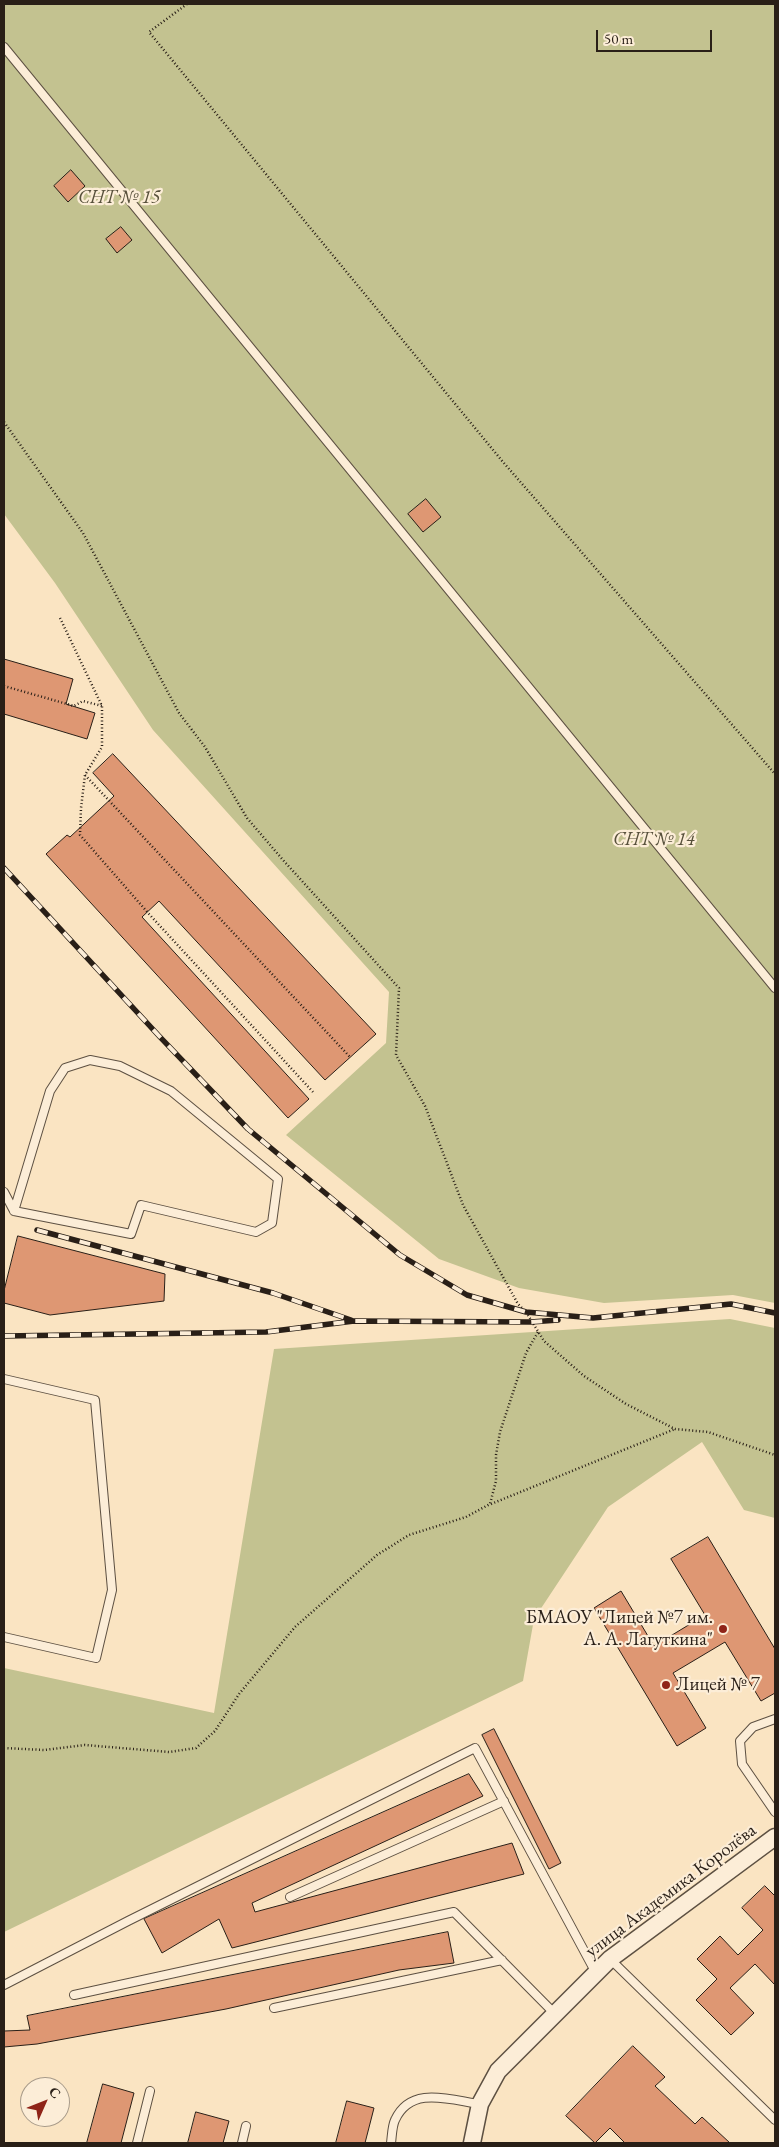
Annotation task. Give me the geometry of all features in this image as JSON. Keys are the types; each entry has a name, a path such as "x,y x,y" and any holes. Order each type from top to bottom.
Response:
{"street":[{"name":"улица Академика Королёва","path":"472,2143 480,2104 498,2071 610,1959 775,1837"}],"lane":[{"path":"4,46 775,988"},
{"path":"90,1060 120,1066 172,1091 278,1179 272,1223 256,1232 141,1205 131,1234 14,1211 50,1091 65,1068 90,1060"},
{"path":"4,1192 14,1211"},
{"path":"4,1379 95,1400 112,1590 96,1658 4,1637"},
{"path":"775,1719 753,1726 740,1740 740,1755 742,1764 775,1812"},
{"path":"4,1985 475,1748 596,1973"},
{"path":"290,1897 504,1802"},
{"path":"74,1995 454,1912 555,2014"},
{"path":"610,1959 775,2120"},
{"path":"274,2008 502,1960"},
{"path":"138,2143 150,2092"},
{"path":"391,2143 395,2120 410,2101 425,2096 480,2104"},
{"path":"242,2143 246,2126"}],"path":[{"path":"187,4 148,32 504,462 775,774"},
{"path":"4,422 83,533 180,713 205,747 247,818 400,988 396,1055 425,1106 463,1205 518,1304 526,1312 544,1341 584,1376 626,1404 675,1429 708,1432 775,1455"},
{"path":"60,618 102,706 102,747 85,775 80,835 149,914 313,1092"},
{"path":"4,686 74,706 83,701 102,706"},
{"path":"85,775 350,1057"},
{"path":"490,1504 496,1481 496,1455 500,1432 526,1353 538,1332"},
{"path":"4,1748 44,1750 85,1745 169,1752 196,1748 215,1732 239,1694 295,1627 377,1555 410,1535 466,1517 490,1504 675,1429"}],"green space":[{"path":"4,4 775,4 775,1303 733,1295 604,1303 519,1288 439,1259 286,1135 386,1043 389,992 153,730 55,583 4,514"},
{"path":"730,1319 775,1328 775,1518 744,1510 702,1442 608,1507 534,1619 523,1681 4,1932 4,1668 214,1713 274,1349"}],"building":[{"path":"71,170 85,186 68,202 54,186"},
{"path":"121,227 132,240 117,253 106,239"},
{"path":"426,499 441,517 423,532 408,514"},
{"path":"4,659 73,679 66,704 95,713 87,739 4,714"},
{"path":"113,754 376,1034 325,1080 159,901 142,917 309,1099 288,1118 46,854 67,835 70,837 114,796 93,773"},
{"path":"18,1236 165,1274 164,1301 50,1315 4,1303 4,1291"},
{"name":"БМАОУ \"Лицей №7 им. А. А. Лагуткина\"","path":"708,1537 775,1649 775,1693 761,1701 725,1642 673,1673 706,1728 677,1746 594,1608 621,1591 654,1646 705,1615 671,1559"},
{"path":"494,1729 561,1863 549,1869 482,1735"},
{"path":"469,1774 483,1796 252,1903 255,1912 512,1843 524,1874 232,1948 219,1919 162,1953 144,1919"},
{"path":"765,1886 775,1896 775,1985 755,1964 730,1988 754,2013 731,2035 696,2000 717,1979 697,1959 720,1936 738,1955 763,1930 742,1908"},
{"path":"448,1932 454,1963 399,1970 226,2009 37,2044 4,2047 4,2031 30,2030 27,2016"},
{"path":"633,2046 665,2077 655,2086 695,2124 702,2117 730,2143 625,2143 610,2128 595,2143 566,2116"},
{"path":"103,2084 134,2093 121,2143 87,2143"},
{"path":"347,2101 374,2108 365,2143 336,2143"},
{"path":"196,2112 229,2121 223,2143 188,2143"}],"railway":[{"path":"4,868 248,1129 400,1255 467,1295 526,1312 593,1318 731,1304 775,1313"},
{"path":"37,1230 273,1293 351,1320"},
{"path":"4,1336 266,1332 354,1321 531,1322 558,1320"}],"place":[{"name":"БМАОУ \"Лицей №7 им. А. А. Лагуткина\"","path":"723,1629"},
{"name":"Лицей № 7","path":"666,1685"}],"park label":[{"name":"СНТ № 15","path":"119,198"},
{"name":"СНТ № 14","path":"654,840"}]}
